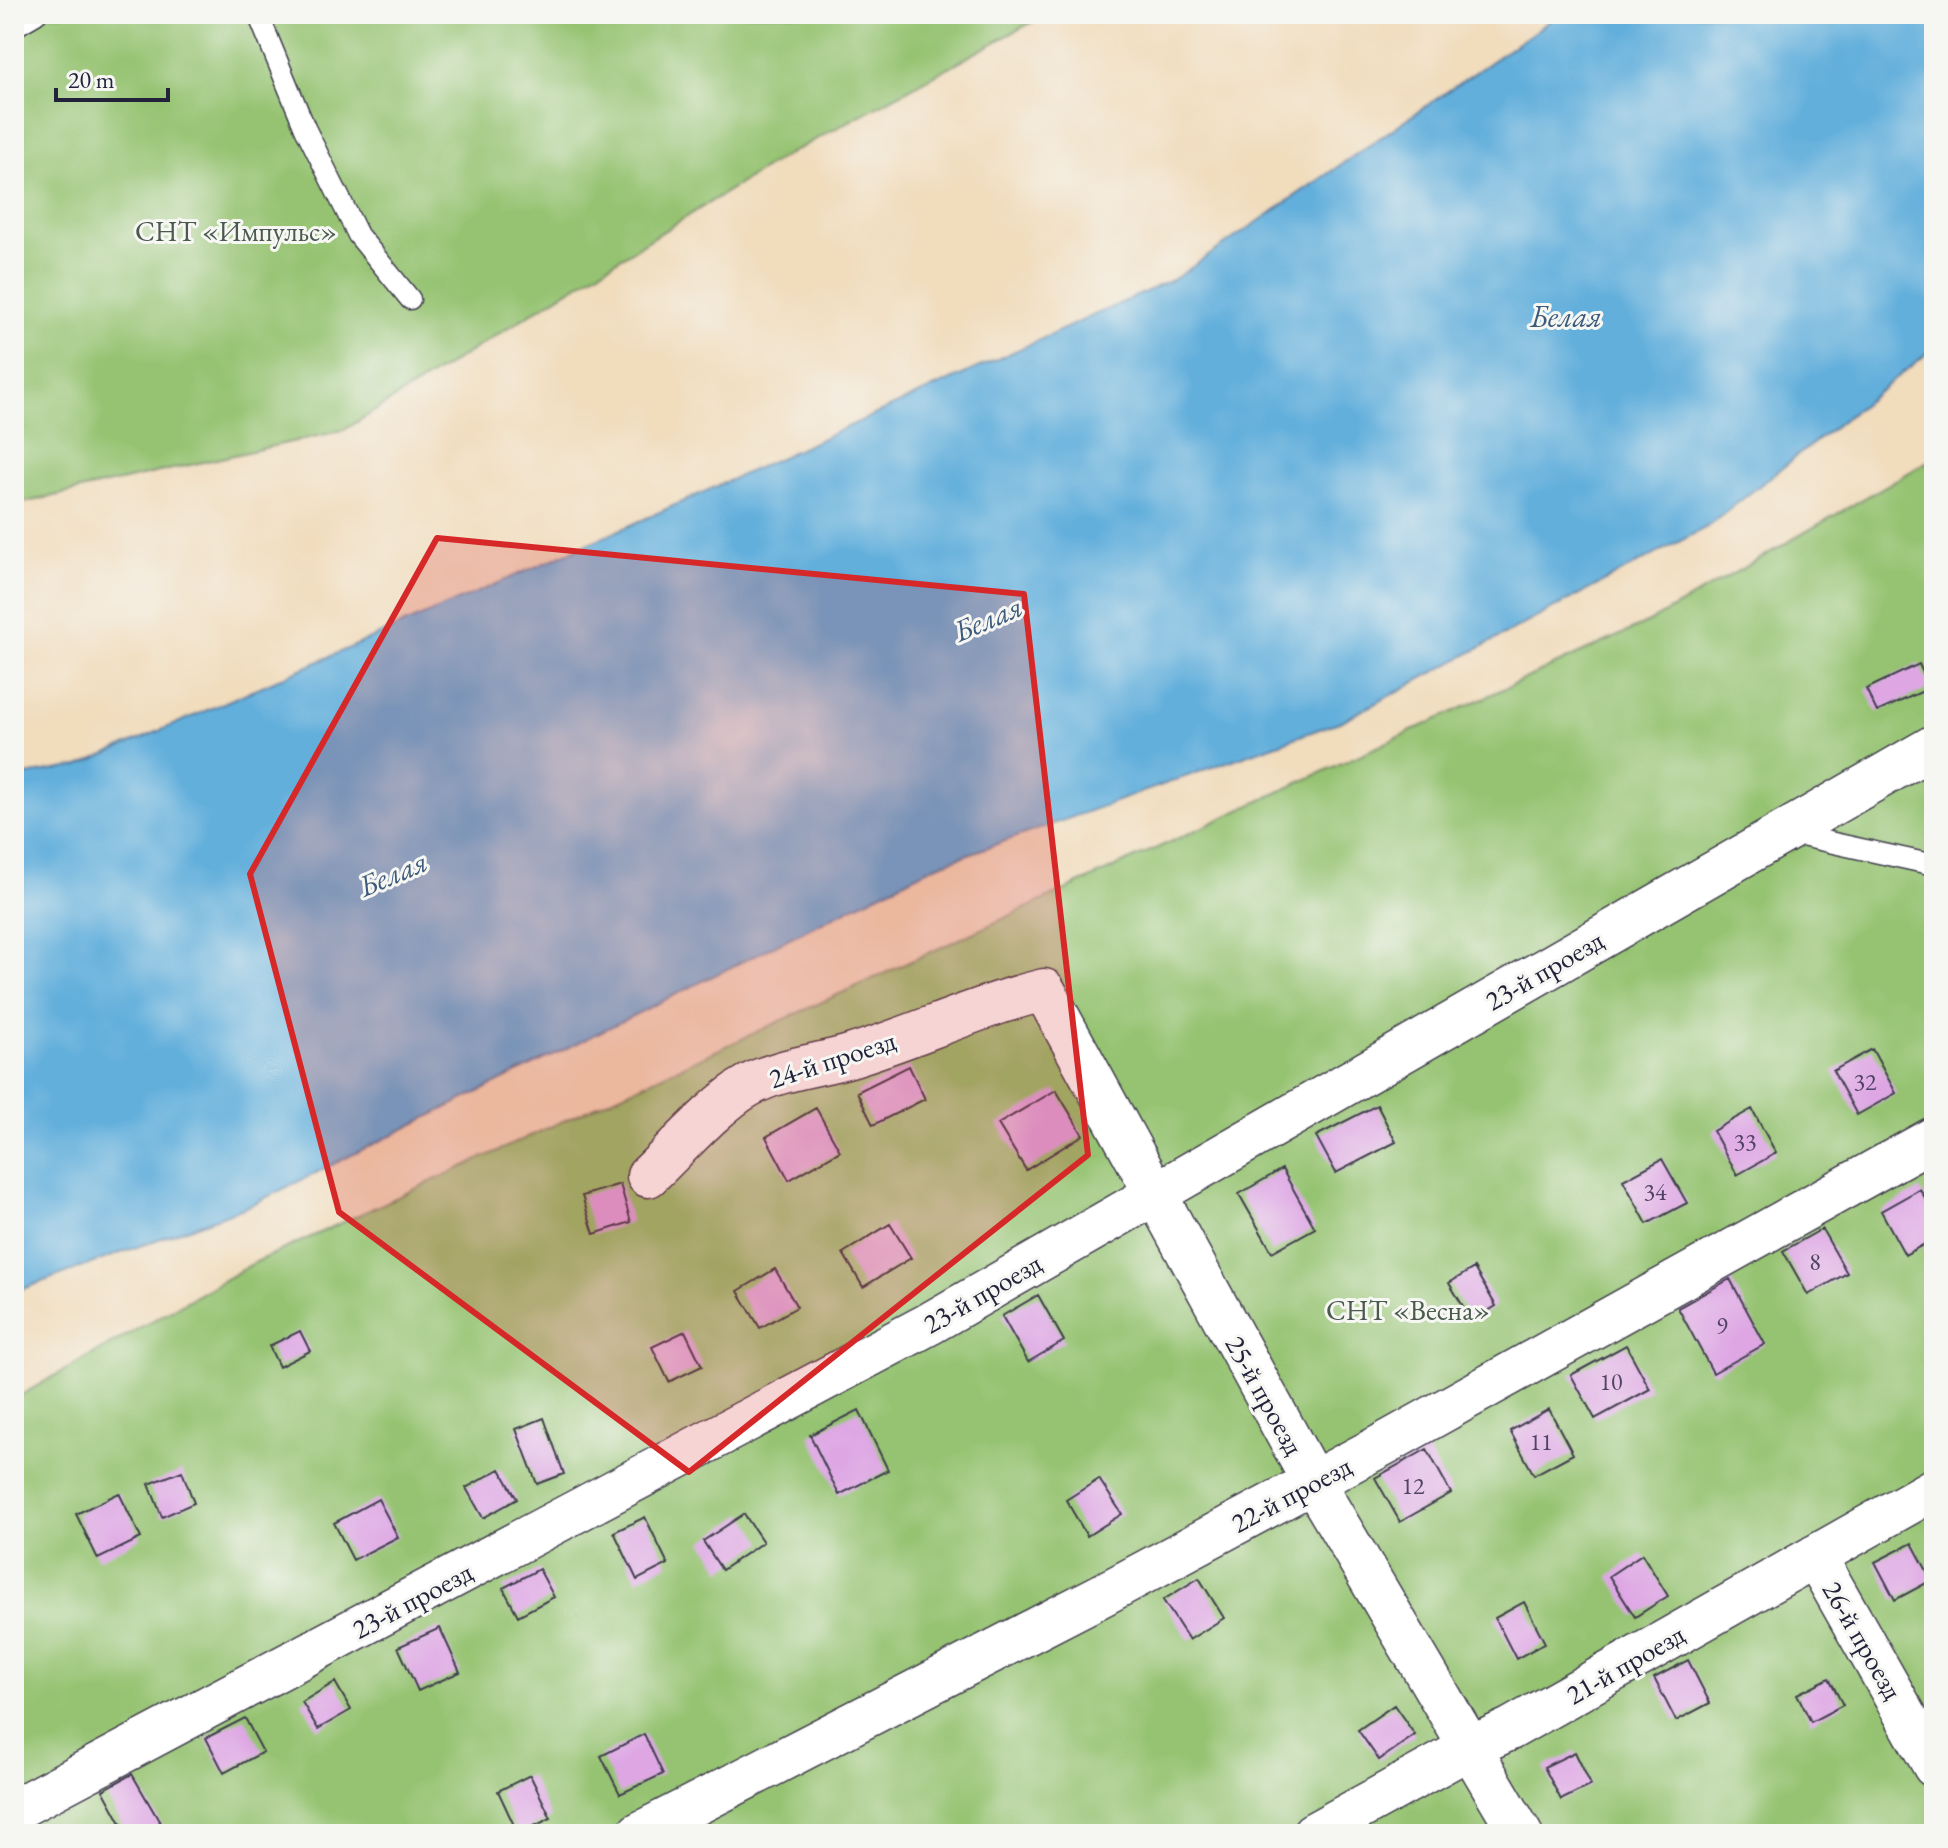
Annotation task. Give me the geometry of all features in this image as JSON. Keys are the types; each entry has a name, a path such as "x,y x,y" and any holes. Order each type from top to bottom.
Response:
{"street":[{"name":"23-й проезд","path":"14,1810 929,1324 1934,746"},
{"name":"25-й проезд","path":"1044,990 1313,1482 1521,1834"},
{"name":"24-й проезд","path":"648,1176 709,1117 747,1086 789,1070 852,1056 1000,1001 1044,990"},
{"name":"22-й проезд","path":"638,1834 1102,1595 1313,1482 1934,1138"},
{"name":"21-й проезд","path":"1313,1834 1471,1747 1510,1729 1934,1489"},
{"name":"26-й проезд","path":"1815,1556 1934,1766"}],"lane":[{"path":"14,27 36,14"},
{"path":"258,14 305,128 358,235 410,299"},
{"path":"1784,832 1934,865"}],"highlighted area":[{"path":"437,538 1024,594 1088,1155 689,1472 339,1212 250,874"}],"green space":[{"name":"СНТ «Импульс»","path":"14,14 1047,14 781,158 344,430 14,505"},
{"name":"СНТ «Весна»","path":"1934,458 1934,1834 14,1834 14,1399 254,1263 1651,621"}],"water":[{"name":"Белая","path":"1560,14 1934,14 1934,348 1707,527 1342,721 935,866 249,1206 14,1292 14,777 79,766 631,525 1176,278"}],"building":[{"path":"1919,664 1930,688 1877,712 1866,689"},
{"path":"1872,1049 1896,1093 1857,1115 1833,1071"},
{"path":"909,1066 925,1099 873,1125 857,1092"},
{"path":"1056,1090 1083,1135 1026,1170 998,1124"},
{"path":"1377,1105 1396,1142 1336,1173 1316,1136"},
{"path":"816,1108 840,1151 789,1180 766,1137"},
{"path":"1752,1109 1776,1153 1737,1175 1713,1131"},
{"path":"1662,1159 1687,1203 1647,1224 1623,1180"},
{"path":"1282,1169 1315,1228 1272,1252 1239,1194"},
{"path":"620,1184 631,1222 594,1234 582,1196"},
{"path":"1920,1189 1934,1214 1934,1239 1905,1255 1881,1211"},
{"path":"890,1224 911,1258 863,1287 843,1253"},
{"path":"1822,1229 1847,1273 1808,1295 1783,1251"},
{"path":"1474,1268 1496,1306 1472,1321 1449,1283"},
{"path":"775,1269 797,1307 760,1328 738,1291"},
{"path":"1730,1279 1765,1344 1713,1373 1678,1308"},
{"path":"1038,1295 1064,1341 1028,1362 1002,1316"},
{"path":"300,1331 310,1351 279,1367 269,1346"},
{"path":"685,1331 702,1366 669,1382 652,1347"},
{"path":"1626,1345 1650,1389 1595,1419 1571,1375"},
{"path":"1549,1409 1573,1454 1534,1475 1510,1431"},
{"path":"859,1410 888,1470 839,1495 810,1435"},
{"path":"544,1418 564,1474 537,1484 516,1429"},
{"path":"1427,1449 1451,1493 1400,1522 1375,1478"},
{"path":"500,1469 517,1499 483,1518 466,1488"},
{"path":"182,1471 194,1503 162,1517 149,1484"},
{"path":"1099,1479 1122,1514 1087,1536 1066,1500"},
{"path":"119,1493 141,1538 98,1559 76,1514"},
{"path":"378,1499 398,1537 353,1560 334,1523"},
{"path":"744,1514 763,1542 722,1570 703,1541"},
{"path":"645,1517 668,1564 637,1580 614,1532"},
{"path":"1912,1543 1932,1580 1895,1600 1875,1562"},
{"path":"1642,1554 1668,1596 1635,1617 1609,1576"},
{"path":"539,1569 554,1597 518,1616 503,1588"},
{"path":"1199,1578 1224,1618 1189,1640 1163,1600"},
{"path":"1524,1602 1545,1643 1516,1659 1495,1618"},
{"path":"440,1628 460,1672 418,1691 398,1647"},
{"path":"1688,1660 1710,1703 1676,1721 1654,1678"},
{"path":"1829,1678 1843,1705 1811,1722 1797,1694"},
{"path":"335,1682 351,1710 318,1729 302,1702"},
{"path":"1394,1705 1415,1735 1379,1760 1358,1730"},
{"path":"245,1718 263,1752 224,1773 206,1738"},
{"path":"644,1734 663,1774 620,1794 601,1756"},
{"path":"1575,1752 1591,1785 1561,1800 1544,1767"},
{"path":"132,1774 162,1826 147,1834 127,1834 103,1790"},
{"path":"530,1775 551,1818 518,1834 498,1791"}]}
